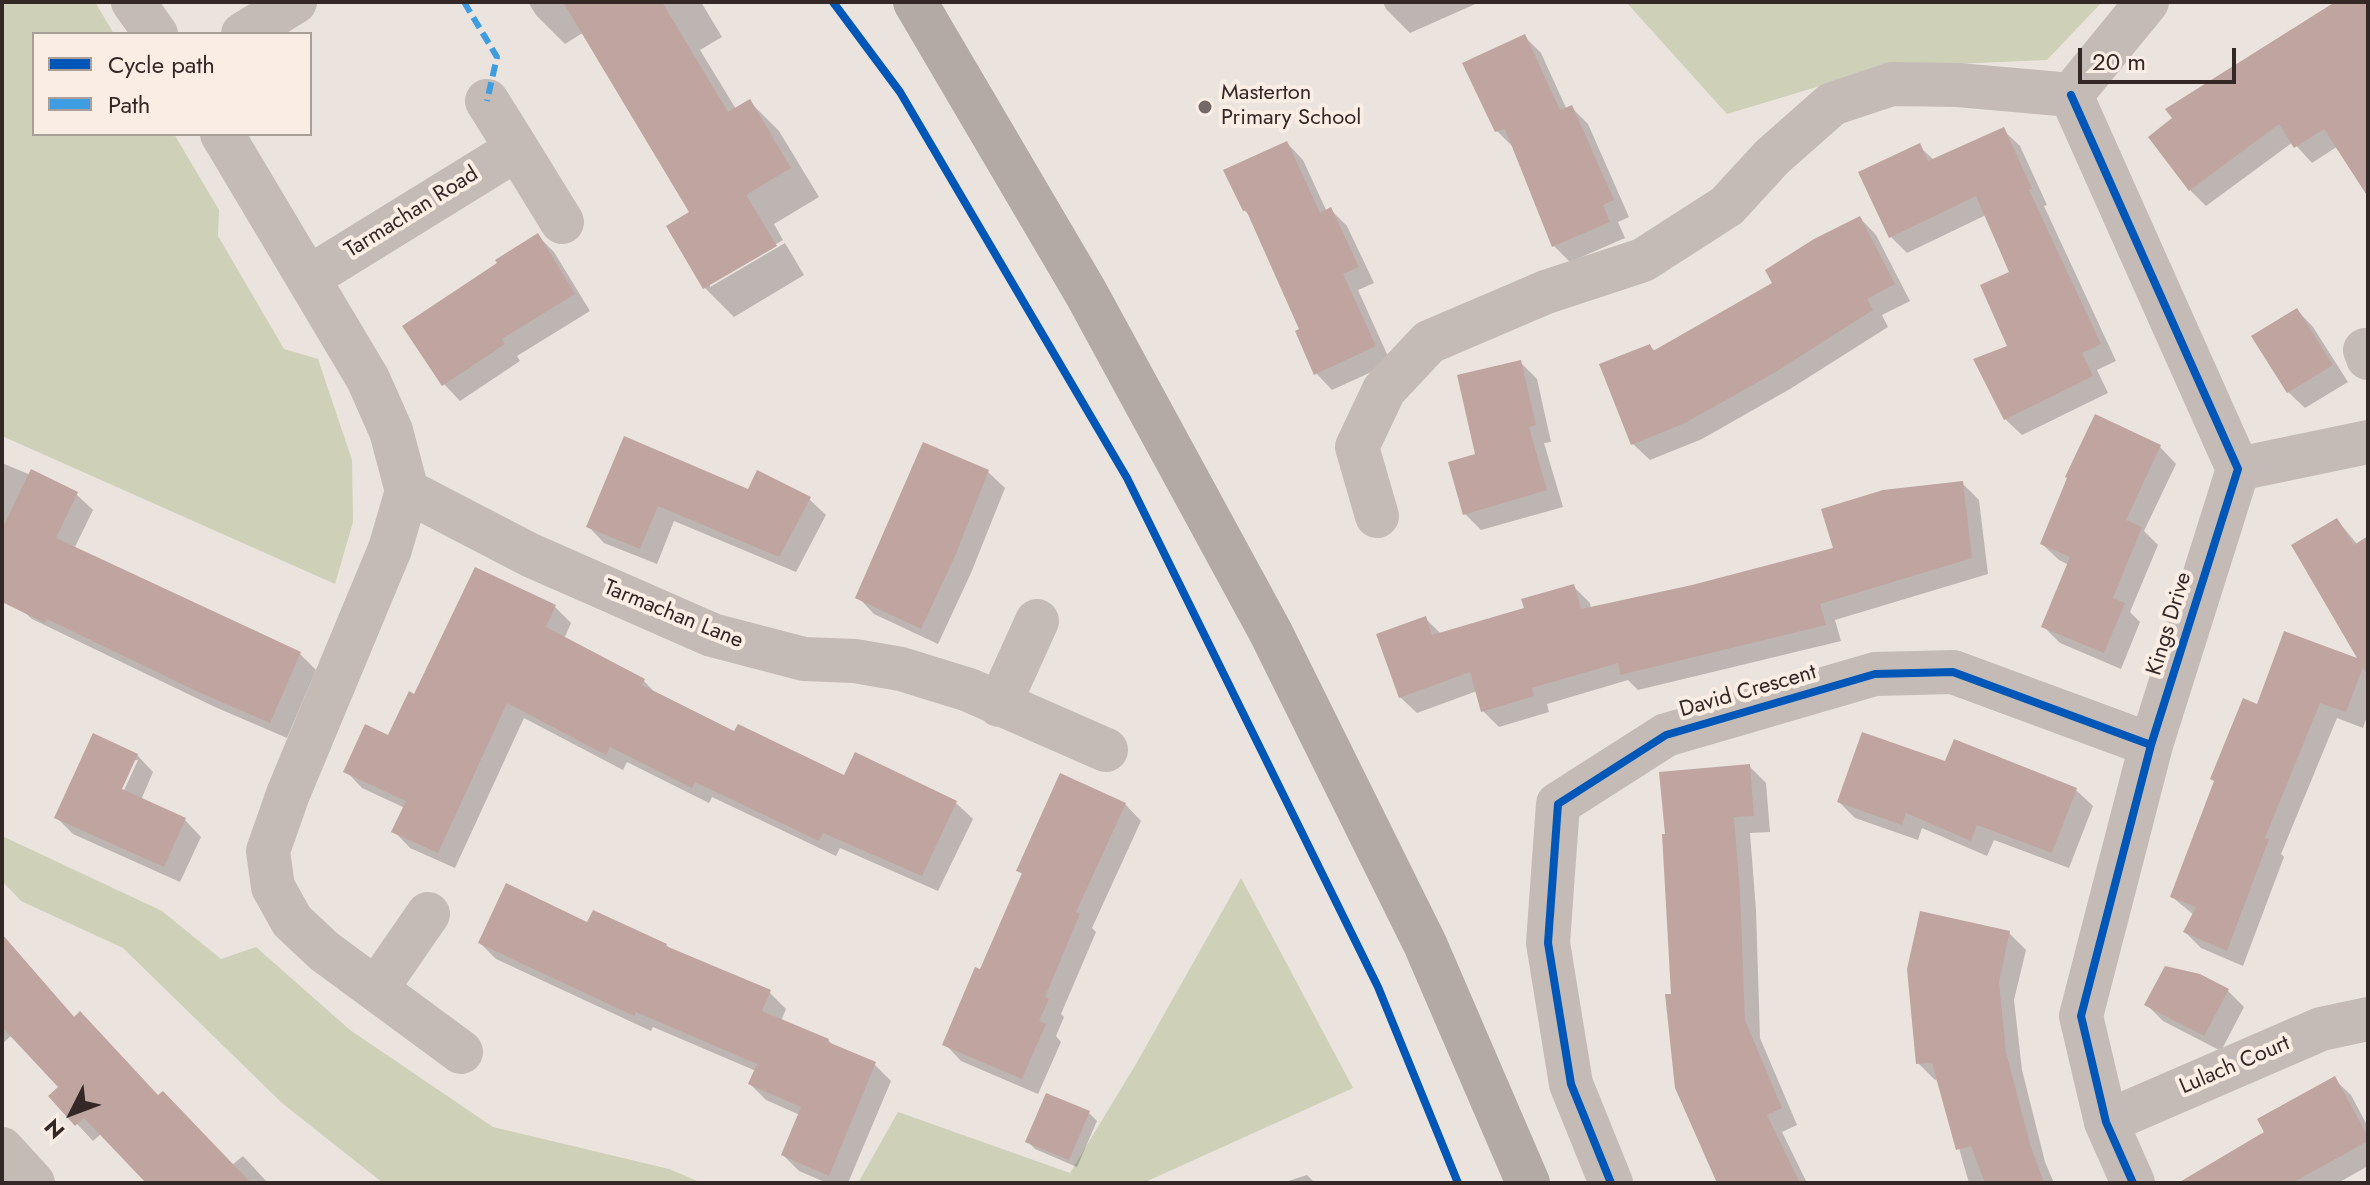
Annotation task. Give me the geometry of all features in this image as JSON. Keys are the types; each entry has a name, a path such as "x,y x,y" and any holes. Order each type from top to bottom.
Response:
{"main road":[{"path":"915,2 1086,293 1271,633 1425,944 1528,1183"}],"street":[{"path":"133,2 155,32"},
{"path":"246,32 295,2"},
{"path":"2071,95 2147,2"},
{"path":"1377,516 1357,447 1384,390 1429,342 1546,292 1643,260 1727,206 1772,157 1832,104 1892,84 1958,85 2071,95"},
{"path":"2071,95 2238,469 2368,442"},
{"path":"487,101 562,222"},
{"path":"223,136 368,379 391,431 407,491 390,549 288,794 268,851 273,887 292,921 324,951 461,1052"},
{"name":"Tarmachan Road","path":"308,278 517,149"},
{"name":"Kings Drive","path":"2133,1183 2106,1122 2081,1016 2151,745 2238,469"},
{"name":"Tarmachan Lane","path":"407,491 530,555 712,635 804,659 855,661 901,669 969,690 1106,750"},
{"path":"999,705 1037,621"},
{"name":"David Crescent","path":"1611,1183 1571,1084 1548,943 1558,804 1666,735 1875,674 1953,672 2151,745"},
{"path":"377,988 428,914"},
{"name":"Lulach Court","path":"2106,1122 2321,1029 2368,1019"},
{"path":"2,1149 33,1183"}],"green space":[{"path":"2,2 95,2 113,32 32,32 32,136 175,136 219,210 218,236 284,349 318,359 352,460 353,522 335,584 2,436"},
{"path":"1626,2 2102,2 2047,60 1883,67 1727,114"},
{"path":"2,836 162,911 221,959 256,947 350,1030 493,1127 669,1169 702,1183 383,1183 282,1103 123,948 21,901 2,881"},
{"path":"1241,878 1353,1088 1143,1183 858,1183 898,1112 1070,1173 1136,1064"}],"building":[{"path":"563,2 662,2 728,112 750,99 791,168 746,195 777,246 703,289 666,226 689,212"},
{"path":"2335,2 2368,2 2368,197 2324,129 2294,148 2279,124 2189,191 2148,137 2172,118 2165,109"},
{"path":"1525,34 1560,110 1572,105 1614,200 1603,205 1610,222 1552,247 1505,129 1495,132 1462,63"},
{"path":"2004,127 2032,189 2029,190 2101,344 2082,353 2093,376 2004,420 1973,359 2007,346 1980,285 2009,272 1976,196 1889,238 1858,172 1920,143 1928,161"},
{"path":"1287,141 1320,213 1331,207 1359,267 1343,274 1376,346 1314,375 1295,331 1299,329 1246,210 1243,211 1223,170"},
{"path":"1860,216 1895,284 1867,299 1873,310 1774,373 1685,423 1631,445 1599,364 1650,344 1653,351 1772,283 1765,270 1814,239"},
{"path":"538,233 575,294 502,339 505,344 442,386 402,326"},
{"path":"2297,308 2333,365 2287,393 2251,336"},
{"path":"1521,360 1536,425 1529,427 1547,490 1463,515 1448,462 1475,454 1457,375"},
{"path":"2095,414 2161,445 2126,520 2142,527 2113,598 2125,603 2104,653 2041,627 2070,557 2040,544 2065,477"},
{"path":"624,436 748,489 757,470 811,497 779,557 658,506 640,549 586,527"},
{"path":"923,442 989,470 955,556 921,629 855,598"},
{"path":"31,469 78,492 56,538 301,652 270,723 47,619 45,623 2,602 2,529"},
{"path":"1963,481 1972,558 1820,604 1826,625 1620,675 1618,663 1532,688 1534,696 1481,712 1470,672 1399,698 1376,634 1426,616 1432,635 1524,608 1521,599 1574,584 1581,609 1692,585 1833,548 1821,509 1883,490"},
{"path":"2337,518 2354,545 2368,536 2368,676 2363,667 2346,712 2320,703 2265,838 2269,839 2227,951 2183,932 2196,907 2170,897 2214,781 2210,779 2243,698 2257,704 2284,631 2357,658 2291,545"},
{"path":"475,567 556,605 546,627 645,679 642,685 734,731 738,724 844,775 855,752 957,801 922,876 823,833 819,841 695,782 692,788 610,747 606,755 507,703 438,853 391,832 406,801 343,772 365,724 388,735 409,691 414,694"},
{"path":"1862,732 1945,761 1954,739 2077,788 2052,853 1977,825 1971,841 1906,813 1902,825 1837,802"},
{"path":"93,733 138,754 122,789 186,818 164,867 54,818"},
{"path":"1750,764 1754,816 1734,817 1745,1020 1782,1108 1767,1115 1800,1183 1717,1183 1675,1088 1665,994 1671,994 1662,834 1665,834 1659,772"},
{"path":"1060,773 1126,803 1076,912 1080,914 1045,997 1049,999 1039,1021 1046,1024 1022,1079 942,1045 975,967 980,969 1022,873 1016,871"},
{"path":"506,883 587,922 593,910 666,946 771,990 762,1011 876,1062 829,1176 781,1155 801,1107 748,1084 757,1064 636,1012 634,1016 478,943"},
{"path":"1920,911 2010,931 1999,982 2006,1052 2030,1144 2044,1183 1985,1183 1971,1146 1956,1150 1932,1063 1916,1064 1907,969"},
{"path":"2,934 74,1017 80,1011 158,1095 163,1091 251,1183 146,1183 84,1118 75,1126 48,1096 58,1087 2,1027"},
{"path":"2165,966 2200,974 2229,989 2204,1036 2144,1005"},
{"path":"2335,1076 2368,1141 2292,1183 2178,1183 2264,1132 2257,1119"},
{"path":"1046,1093 1090,1111 1069,1160 1025,1142"}],"marked path":[{"path":"464,2 497,57 487,101"}],"cycle path":[{"path":"833,2 900,92 1127,478 1378,987 1458,1183"},
{"path":"2071,95 2238,469 2151,745 2081,1016 2106,1122 2133,1183"},
{"path":"1611,1183 1571,1084 1548,943 1558,804 1666,735 1875,674 1953,672 2151,745"}],"place":[{"name":"Masterton Primary School","path":"1205,107"}]}
